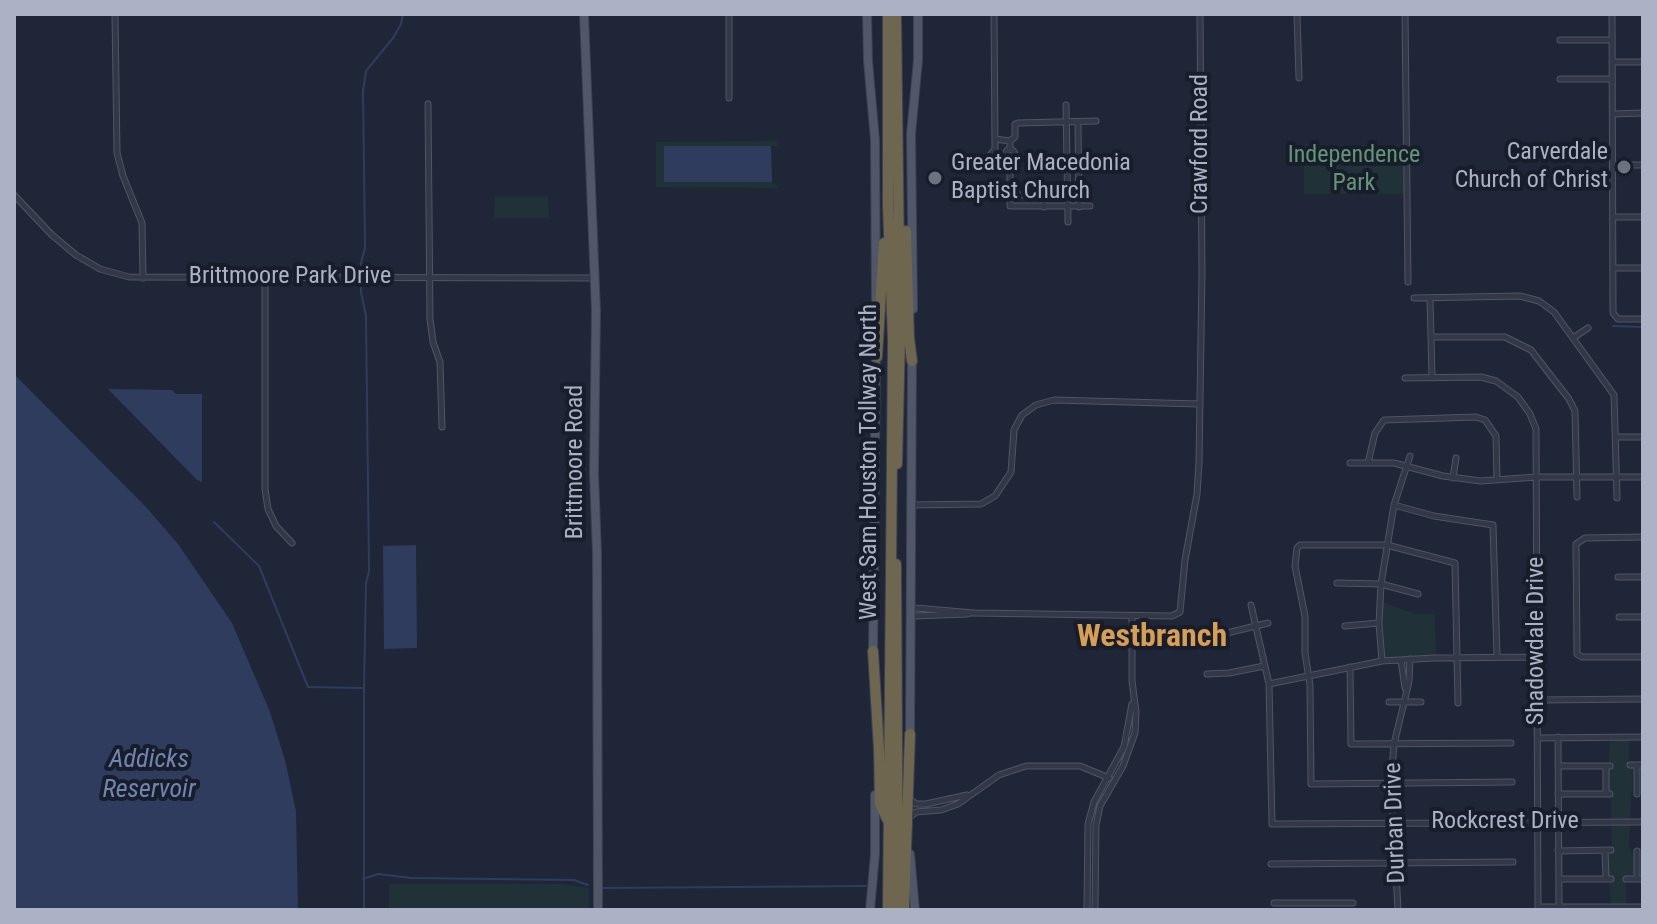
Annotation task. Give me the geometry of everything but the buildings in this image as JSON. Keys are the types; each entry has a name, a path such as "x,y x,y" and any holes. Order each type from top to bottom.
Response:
{"highway":[{"name":"West Sam Houston Tollway North","path":"892,17 897,111 900,308 896,486 901,910"},
{"name":"West Sam Houston Tollway North","path":"888,910 893,340 888,207 892,17"},
{"path":"897,111 902,117 912,361"},
{"path":"877,357 885,210 888,207"},
{"path":"873,651 880,804 889,823"},
{"path":"901,910 910,734"}],"main road":[{"name":"Brittmoore Road","path":"584,14 595,278 598,910"},
{"path":"915,910 910,856 911,145 918,60 918,15"},
{"path":"868,16 875,153 877,357 873,651 875,823 870,910"}],"street":[{"path":"115,14 117,153 142,223 143,278"},
{"path":"729,14 729,98"},
{"path":"990,155 995,149 994,14"},
{"name":"Crawford Road","path":"1132,616 1172,616 1180,612 1185,560 1197,494 1202,274 1200,14"},
{"path":"1297,14 1299,78"},
{"path":"1405,14 1408,282"},
{"path":"1612,14 1613,313 1618,319 1643,319"},
{"path":"1560,40 1612,40"},
{"path":"1612,62 1643,62"},
{"path":"1560,79 1612,79"},
{"path":"428,104 430,328 440,367 442,427"},
{"path":"1066,105 1068,222"},
{"path":"1613,114 1643,113"},
{"path":"995,139 1010,141 1015,137 1015,124 1018,123 1096,121"},
{"path":"1078,122 1079,207"},
{"path":"1010,141 1010,150 1014,153 1010,158 1010,206 1090,206"},
{"path":"1613,165 1643,165"},
{"name":"Brittmoore Park Drive","path":"14,195 52,235 80,258 108,271 143,278 595,278"},
{"path":"1010,195 1044,195 1044,207"},
{"path":"1613,217 1643,217"},
{"path":"1613,268 1643,268"},
{"path":"265,278 265,489 268,509 276,526 292,543"},
{"path":"1414,298 1520,296 1535,299 1554,312 1611,389 1616,403 1617,498"},
{"path":"1405,378 1432,378 1430,298"},
{"path":"1573,338 1588,328"},
{"path":"1431,337 1505,337 1527,346 1575,411 1577,497"},
{"name":"Shadowdale Drive","path":"1432,378 1481,377 1502,384 1518,397 1534,421 1537,477 1538,909"},
{"path":"911,505 981,504 995,496 1011,472 1014,430 1022,415 1036,405 1054,400 1199,404"},
{"path":"1368,463 1370,446 1378,425 1384,420 1476,417 1489,425 1497,441 1497,480"},
{"path":"1617,437 1643,437"},
{"path":"1382,661 1379,623 1381,584 1394,505 1410,456"},
{"path":"1453,478 1456,458"},
{"path":"1350,463 1407,466 1453,478 1643,477"},
{"path":"1394,505 1434,516 1493,525 1497,657"},
{"path":"1643,537 1580,539 1576,544 1578,656 1643,657"},
{"path":"1458,703 1455,563 1387,545 1300,545 1295,555 1296,578 1305,616 1311,784 1512,782"},
{"path":"1618,577 1643,577"},
{"path":"1337,583 1381,584 1418,594"},
{"path":"910,604 915,608 974,613 1132,616 1134,695 1127,738 1100,806 1096,825 1095,910"},
{"path":"1251,605 1269,684 1382,661 1537,657"},
{"path":"910,620 914,616 974,613"},
{"path":"1619,617 1643,617"},
{"path":"1188,634 1227,633 1268,623"},
{"path":"1345,626 1379,623"},
{"name":"Durban Drive","path":"1398,910 1391,783 1394,744 1409,682 1410,659"},
{"name":"Durban Drive","path":"1401,660 1406,689"},
{"path":"1207,674 1264,666"},
{"path":"1350,667 1351,744 1511,743"},
{"name":"Rockcrest Drive","path":"1269,684 1272,824 1643,822"},
{"path":"1538,700 1643,699"},
{"path":"1389,702 1421,702"},
{"path":"1558,737 1559,907"},
{"path":"1538,738 1643,737"},
{"path":"1637,765 1637,794"},
{"path":"910,817 916,812 941,810 958,804 999,775 1026,766 1080,766 1110,779"},
{"path":"1558,766 1608,766 1608,794 1558,794"},
{"path":"1087,910 1088,824 1094,802 1110,779"},
{"path":"910,799 916,804 926,804 972,793"},
{"path":"1558,851 1608,850 1608,879 1559,879"},
{"path":"1626,879 1640,879 1637,851"},
{"path":"1271,864 1513,862"},
{"path":"1274,903 1312,907 1353,903"},
{"path":"1538,909 1643,907"}],"green space":[{"path":"778,141 778,146 665,146 664,181 772,182 779,188 656,187 656,142"},
{"name":"Independence Park","path":"1304,145 1403,145 1404,194 1304,194"},
{"path":"495,197 548,197 549,218 494,218"},
{"path":"1382,602 1416,614 1435,614 1436,656 1385,658"},
{"path":"1610,739 1629,739 1629,767 1633,767 1630,820 1611,820 1611,792 1607,791"},
{"path":"1611,824 1630,824 1629,847 1634,854 1634,874 1626,877 1626,904 1611,904 1607,855 1612,852"},
{"path":"389,884 562,884 589,888 589,910 389,910"}],"water":[{"path":"664,146 771,146 772,182 664,182"},
{"name":"Addicks Reservoir","path":"14,374 146,507 178,544 232,623 270,712 285,760 296,811 298,910 14,910"},
{"path":"108,389 172,390 176,394 202,394 202,482 197,480"},
{"path":"416,545 417,648 384,649 383,546"}],"waterway":[{"path":"364,910 364,688 366,583 369,571 366,316 361,292 361,263 365,248 363,91 366,71 393,38 403,14"},
{"path":"1613,326 1643,327"},
{"path":"214,522 259,566 308,687 362,688"},
{"path":"363,879 378,874 411,878 574,880 588,885"},
{"path":"602,888 866,886"}],"place":[{"name":"Carverdale Church of Christ","path":"1624,167"},
{"name":"Greater Macedonia Baptist Church","path":"935,178"}],"district":[{"name":"Westbranch","path":"1152,638"}]}
